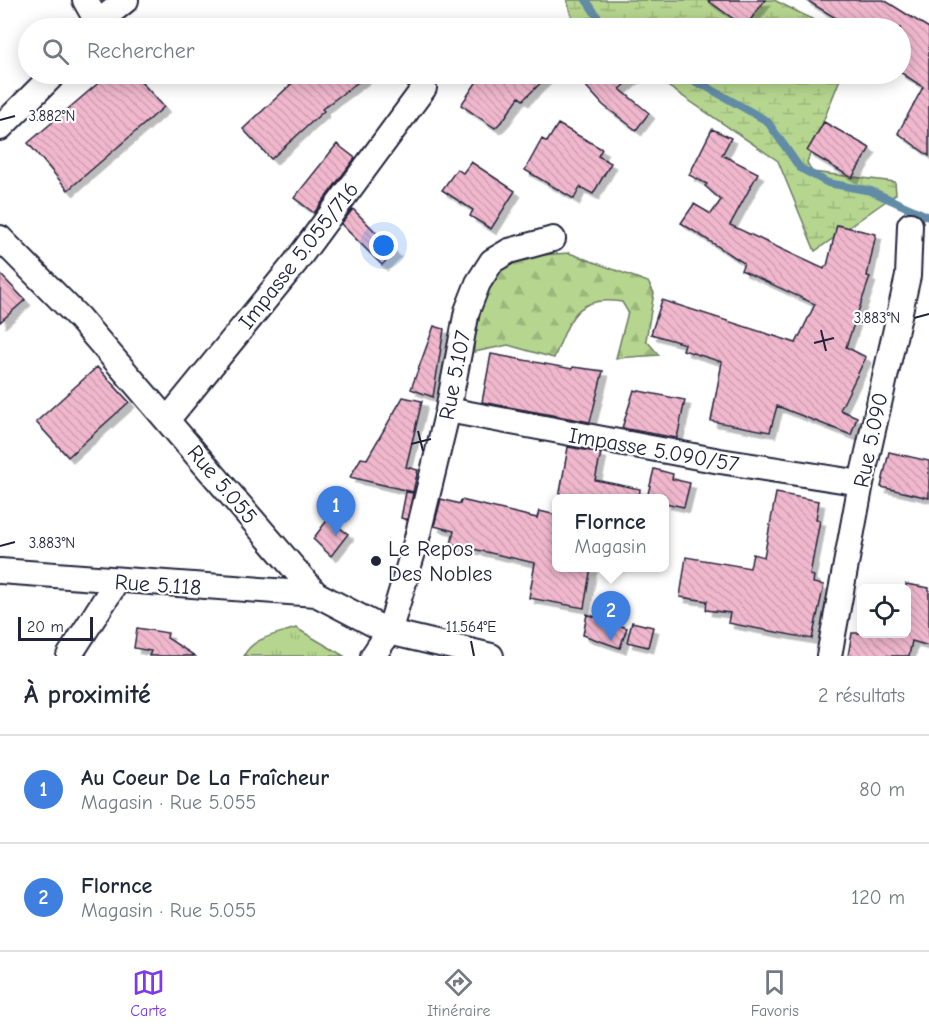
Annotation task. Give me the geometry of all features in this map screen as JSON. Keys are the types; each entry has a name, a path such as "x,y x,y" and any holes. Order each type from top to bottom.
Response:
{"street":[{"path":"85,0 94,18"},
{"path":"105,18 126,0"},
{"path":"0,128 44,84"},
{"name":"Impasse 5.055/716","path":"168,419 295,263 424,88"},
{"name":"Rue 5.090","path":"829,656 861,483 908,276 909,225"},
{"name":"Rue 5.055","path":"0,238 79,318 316,594 389,632 491,656"},
{"name":"Rue 5.107","path":"373,656 389,632 416,542 448,411 467,311 478,283 492,261 510,251 553,239"},
{"name":"Impasse 5.090/57","path":"448,411 720,461 861,483"},
{"name":"Rue 5.118","path":"0,571 316,594"},
{"path":"69,656 117,581"}],"green space":[{"path":"567,0 774,0 810,18 572,18"},
{"path":"665,84 838,84 807,162 812,172 895,182 896,194 815,251 778,161"},
{"path":"569,253 648,282 654,293 646,340 659,355 616,358 628,312 622,302 606,301 593,302 576,313 554,358 508,345 474,352 474,309 492,270 528,256"},
{"path":"296,628 344,656 244,656 259,640"}],"building":[{"path":"707,0 765,0 752,18 732,18"},
{"path":"806,0 884,0 929,28 929,156 898,133 923,87 911,79 911,18 836,18"},
{"path":"97,84 143,84 164,107 68,190 28,143"},
{"path":"291,84 356,84 322,109 324,111 271,159 243,129"},
{"path":"475,84 540,84 523,100 519,97 495,128 461,105"},
{"path":"584,84 626,84 620,89 649,113 636,130 603,105"},
{"path":"824,122 870,148 852,178 807,151"},
{"path":"558,124 602,149 598,156 611,163 593,194 580,187 574,199 525,170 542,139 547,142"},
{"path":"712,129 731,138 722,155 758,173 730,225 824,269 827,266 837,225 876,234 867,276 870,277 846,347 866,357 840,410 857,417 851,435 777,406 770,432 711,421 722,362 683,350 685,344 651,334 662,300 796,343 815,304 741,270 744,263 681,223 694,204 711,214 721,200 705,186 707,184 689,175"},
{"path":"337,144 355,158 314,213 294,198"},
{"path":"471,162 515,191 491,229 470,216 473,210 442,190 457,169 463,173"},
{"path":"353,209 395,252 382,265 341,224"},
{"path":"0,274 25,300 0,322"},
{"path":"434,326 444,329 433,397 411,389"},
{"path":"491,354 572,369 573,367 603,371 590,422 482,402"},
{"path":"97,367 129,402 68,457 36,422"},
{"path":"634,390 685,400 677,438 622,428"},
{"path":"403,397 422,401 406,467 418,470 413,492 350,477 361,458 367,459"},
{"path":"568,447 601,453 595,480 640,489 639,494 560,494"},
{"path":"889,452 929,461 929,498 881,487"},
{"path":"654,469 673,474 672,479 690,483 684,507 669,504 669,494 648,494"},
{"path":"406,492 413,493 407,520 401,518"},
{"path":"776,493 819,501 816,519 820,520 810,575 814,576 813,583 824,585 812,639 728,623 730,613 706,610 707,601 680,597 686,557 750,568 753,554 764,557"},
{"path":"441,499 460,504 461,500 537,518 539,511 552,514 552,572 590,572 584,608 529,598 535,563 451,544 454,531 434,526"},
{"path":"328,519 348,534 331,556 313,539"},
{"path":"911,585 929,588 929,646 912,641 909,656 848,656 852,633 857,633 857,638 911,638"},
{"path":"587,614 627,628 620,648 583,635"},
{"path":"632,622 653,627 648,647 627,642"},
{"path":"137,628 168,633 167,638 195,656 149,656 151,651 134,648"}],"waterway":[{"path":"586,0 598,18"},
{"path":"700,84 767,121 800,168 828,183 871,191 929,217"}],"place":[{"name":"Au Coeur De La Fraîcheur","path":"336,536"},
{"name":"Le Repos Des Nobles","path":"376,561"},
{"name":"Flornce","path":"611,641"}]}
